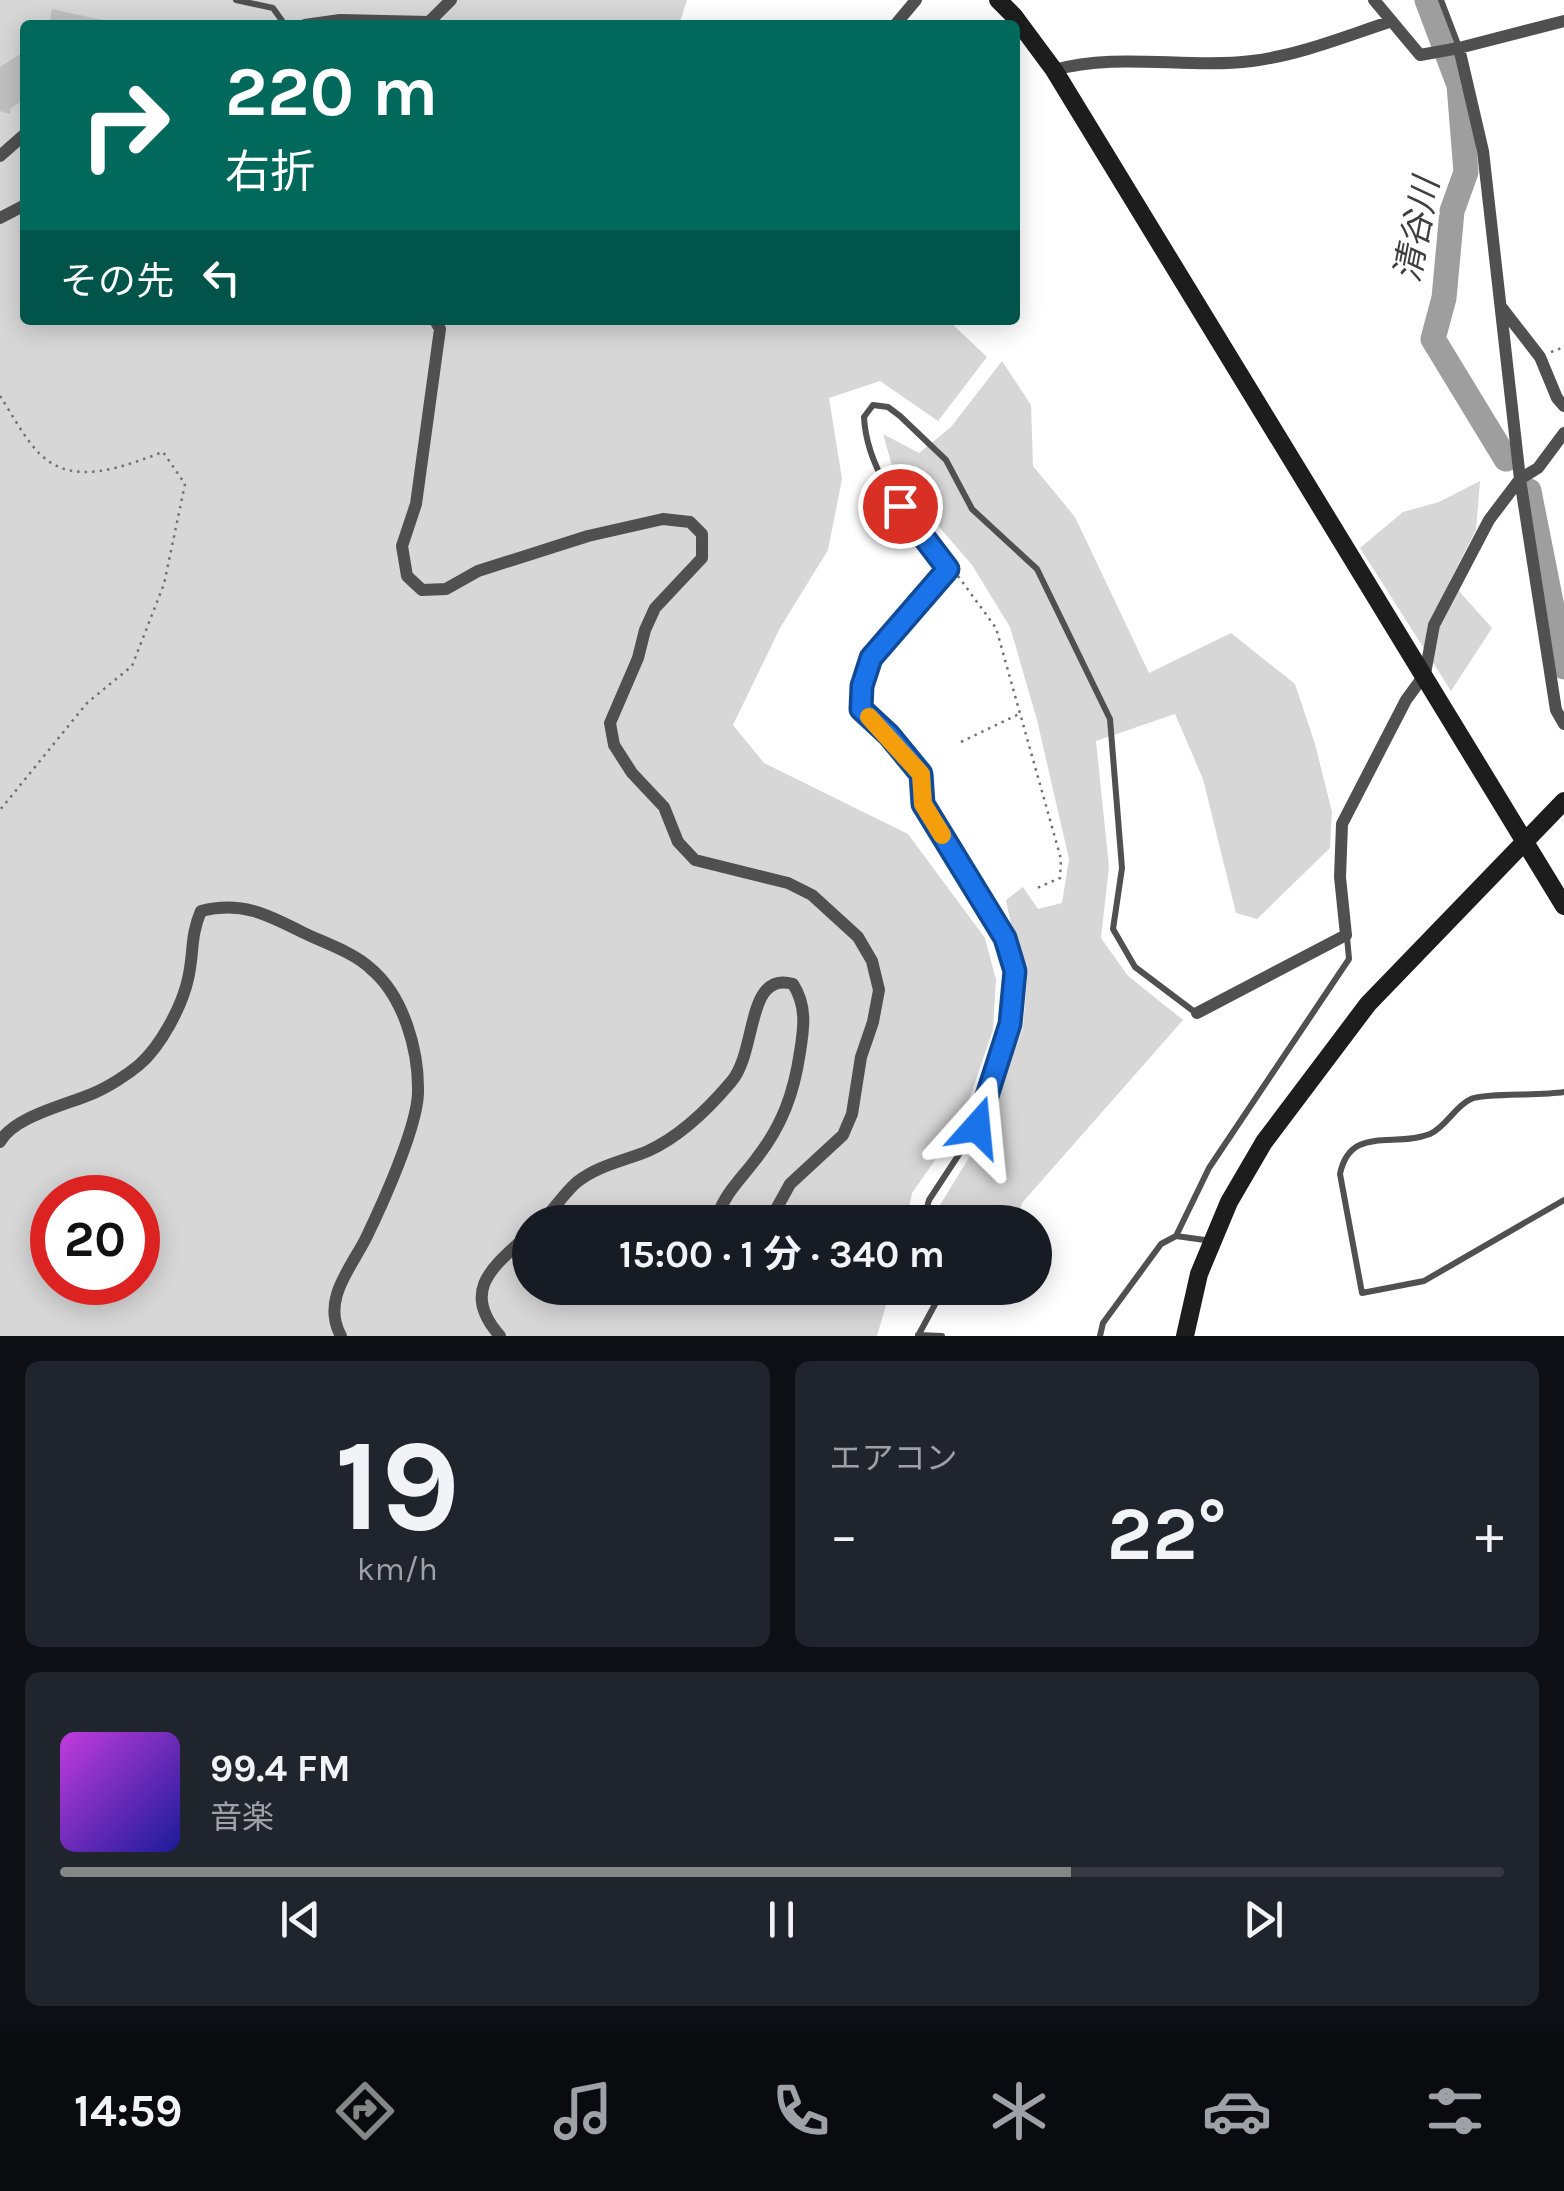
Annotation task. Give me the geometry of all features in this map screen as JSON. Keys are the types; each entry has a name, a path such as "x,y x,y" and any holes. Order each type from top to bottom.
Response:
{"street":[{"path":"431,20 451,0"},
{"path":"899,20 916,0"},
{"path":"998,0 1017,20"},
{"path":"1374,0 1420,55 1564,21"},
{"path":"1054,70 1083,61 1249,62 1288,54 1392,21"},
{"path":"1020,24 1054,70 1564,906"},
{"path":"1459,48 1483,151 1520,479 1556,710 1564,724"},
{"path":"0,156 20,138"},
{"path":"1502,308 1540,357 1564,406"},
{"path":"438,325 416,504 402,546 407,576 422,590 446,590 478,571 588,536 663,520 690,522 702,534 702,558 655,608 610,723 614,745 632,773 664,807 678,842 694,860 754,872 812,895 858,937 872,962 879,990 861,1057 852,1114 843,1135 790,1184 779,1205"},
{"path":"1197,1014 1346,935 1340,877 1342,824 1406,700 1425,674 1434,625 1488,520 1520,479 1538,468 1564,433"},
{"path":"1186,1336 1199,1274 1230,1202 1264,1142 1368,1004 1564,800"},
{"path":"0,1142 5,1133 49,1109 95,1093 141,1064 166,1029 188,980 192,931 201,911 223,905 252,910 369,966 395,996 408,1026 418,1094 385,1193 365,1239 336,1288 337,1328 341,1336"},
{"path":"556,1205 576,1183 606,1165 671,1139 706,1107 734,1079 747,1052 758,999 768,985 779,980 793,984 803,1000 803,1033 794,1092 780,1126 722,1205"},
{"path":"500,1336 485,1319 479,1302 484,1282 512,1252"}],"lane":[{"path":"236,0 273,8 281,20"},
{"path":"1441,0 1459,48"},
{"path":"928,1205 977,1127 1010,1024 1015,971 1005,938 923,804 921,774 861,709 862,686 871,658 948,569 876,470 865,441 864,417 873,405 888,406 946,460 972,509 1037,569 1110,719 1122,868 1114,929 1135,967 1197,1014"},
{"path":"1176,1236 1209,1168 1349,959 1346,935"},
{"path":"1564,1092 1472,1098 1431,1134 1355,1146 1344,1156 1340,1174 1362,1293 1424,1281 1564,1200"},
{"path":"1100,1336 1103,1324 1161,1244 1176,1236 1213,1241"},
{"path":"935,1305 918,1335 942,1336"}],"path":[{"path":"0,396 40,455 72,473 118,468 163,452 185,484 164,584 132,666 88,703 0,810"},
{"path":"948,569 961,578 996,628 1022,712 1062,859 1060,878 1037,888"},
{"path":"962,742 1022,712"}],"shaded area":[{"path":"0,0 687,0 681,20 20,20 20,325 953,325 987,357 938,421 880,381 829,398 842,479 828,550 780,628 733,725 764,763 908,834 985,938 996,980 993,1030 961,1123 912,1193 910,1205 512,1205 512,1305 886,1305 877,1336 0,1336"},
{"path":"1002,361 1031,405 1033,466 1075,517 1149,673 1231,633 1295,684 1332,812 1330,848 1257,919 1236,913 1203,779 1175,714 1096,741 1109,867 1101,938 1128,976 1183,1020 1021,1205 940,1205 987,1128 1023,1027 1028,968 1012,930 1006,900 1023,887 1038,909 1062,903 1069,859 1037,720 1010,627 972,565 892,466 883,434 919,453 951,427"},
{"path":"1480,481 1476,530 1450,581 1492,628 1451,691 1360,548 1403,512 1439,502"}],"building":[{"path":"52,9 102,20 50,20"},
{"path":"20,54 20,102 11,108 10,114 0,111 0,67"}],"waterway":[{"name":"清谷川","path":"1427,0 1459,85 1466,172 1452,211 1444,298 1433,339 1506,459"},
{"name":"清谷川","path":"1529,491 1564,667"}],"slow traffic":[{"path":"869,717 921,774 923,804 942,835"}],"route":[{"path":"900,506 948,569 871,658 862,686 861,709 921,774 923,804 1005,938 1015,971 1010,1024 977,1127"}]}
